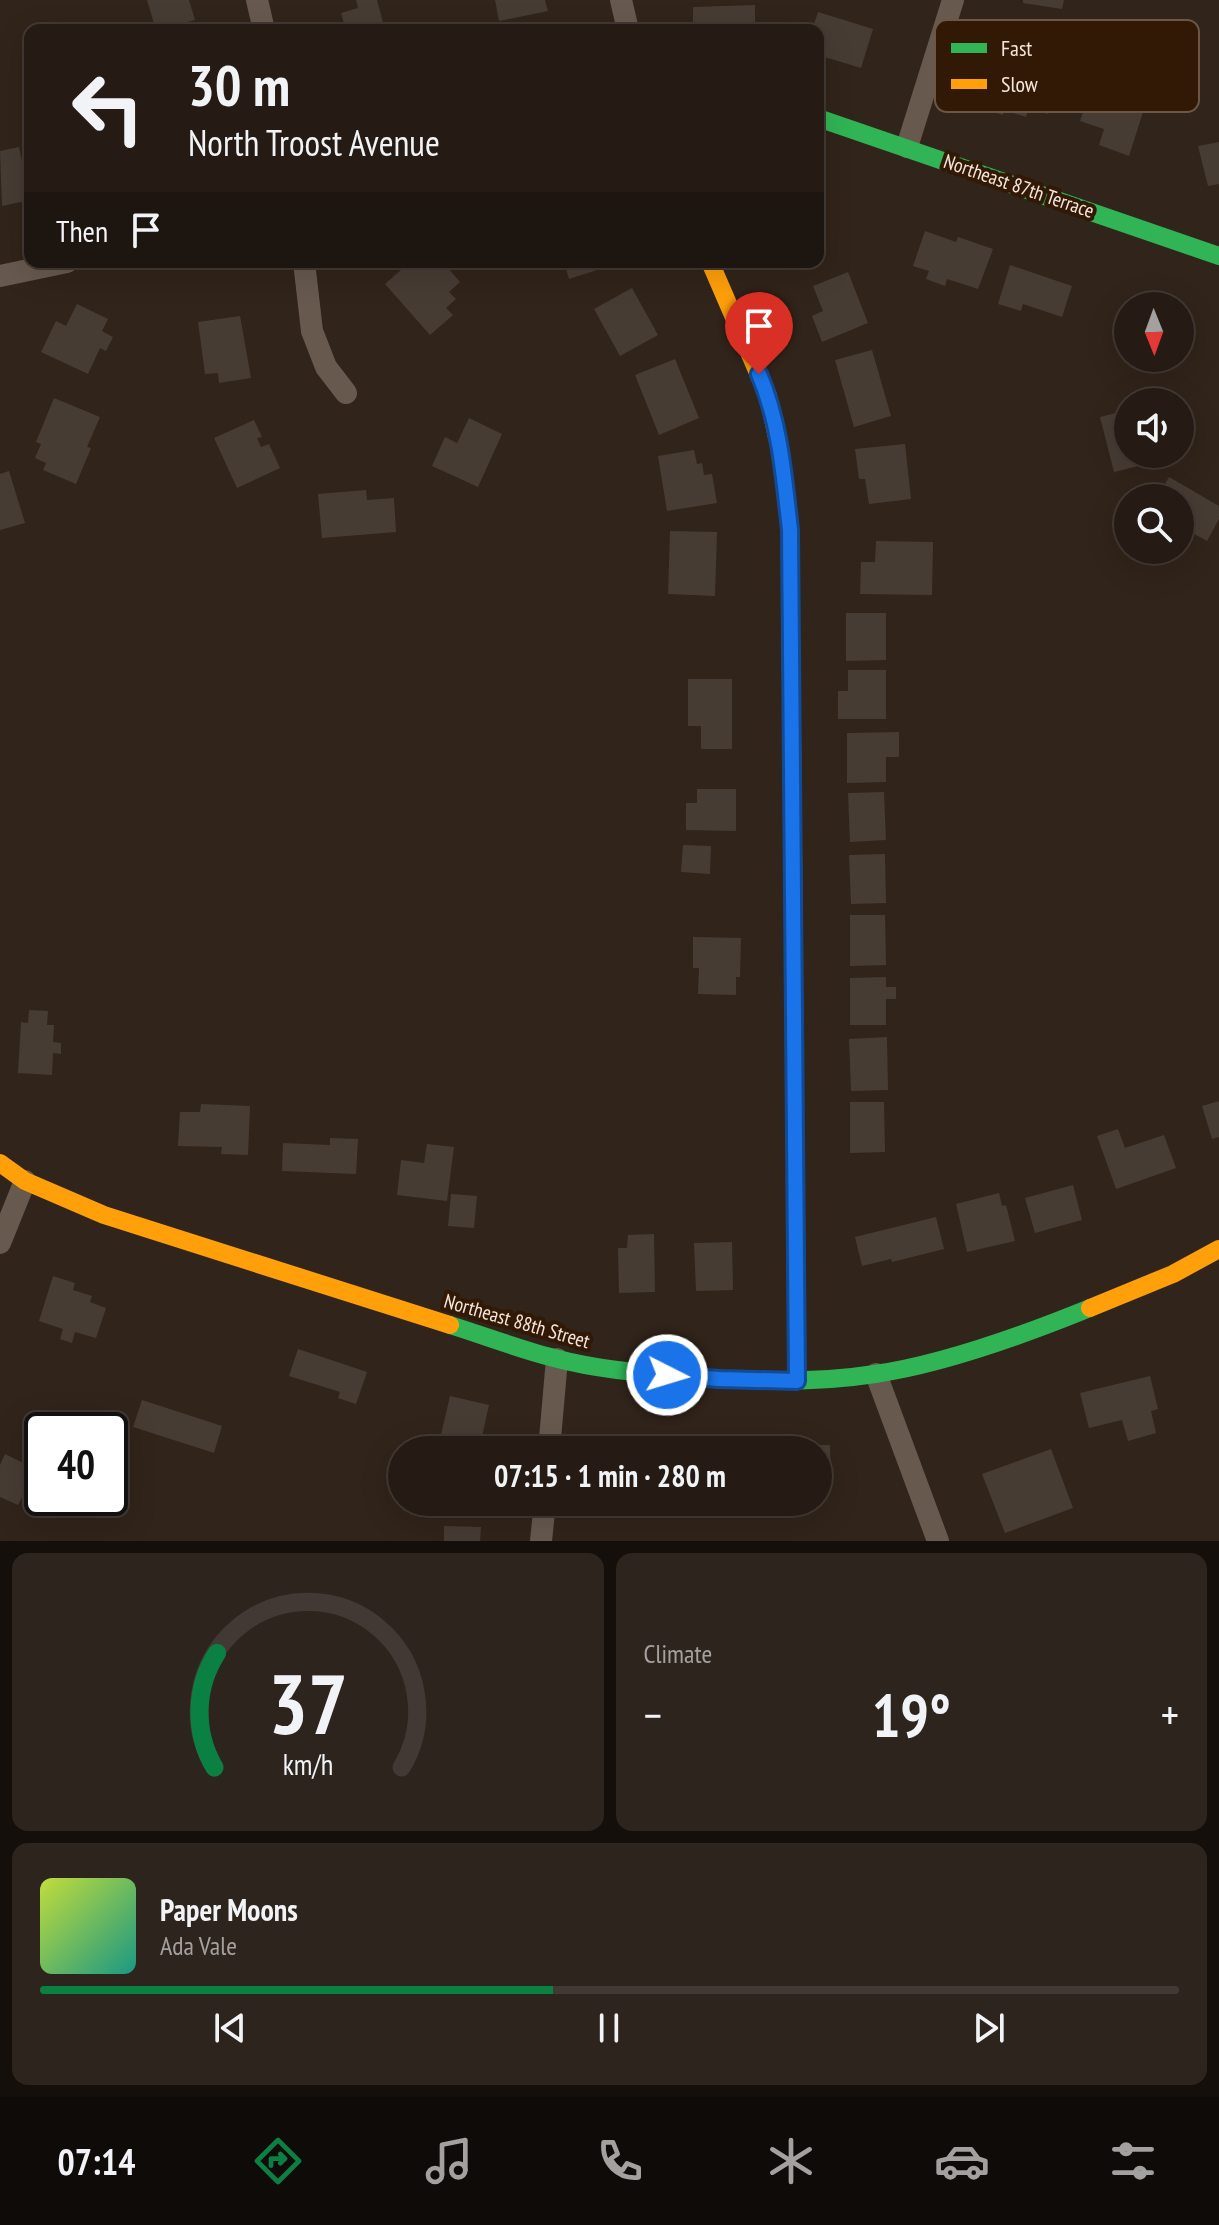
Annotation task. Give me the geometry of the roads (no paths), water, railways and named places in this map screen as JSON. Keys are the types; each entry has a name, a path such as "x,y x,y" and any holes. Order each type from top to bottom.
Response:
{"street":[{"path":"257,0 263,24"},
{"path":"621,0 627,24"},
{"path":"947,20 953,0"},
{"path":"907,147 935,58"},
{"name":"Northeast 87th Terrace","path":"824,120 1219,256"},
{"path":"0,276 38,268"},
{"path":"305,268 312,331 326,367 346,393"},
{"path":"713,268 768,396 781,455 790,530 797,1381"},
{"name":"Northeast 88th Street","path":"0,1163 25,1181 104,1215 557,1359 642,1373 719,1379 797,1381 876,1374 941,1359 1058,1321 1173,1274 1219,1249"},
{"path":"0,1243 25,1181"},
{"path":"550,1436 557,1359"},
{"path":"876,1374 938,1541"},
{"path":"541,1541 544,1516"}]}
